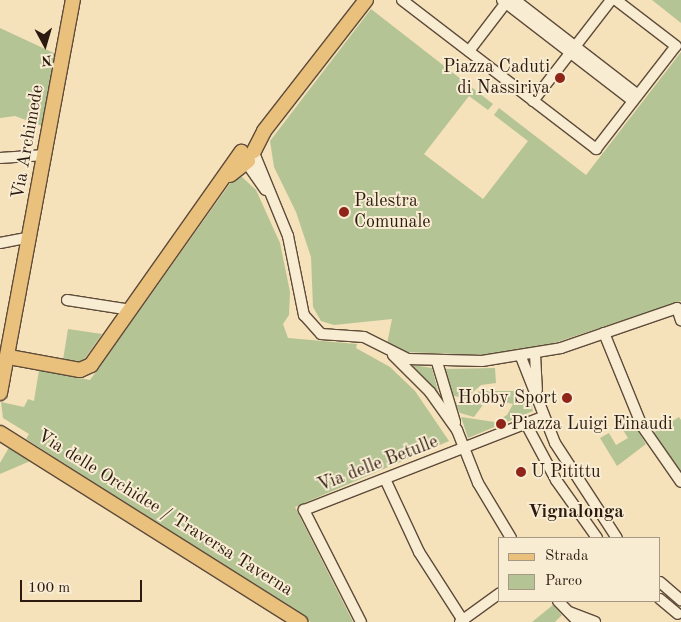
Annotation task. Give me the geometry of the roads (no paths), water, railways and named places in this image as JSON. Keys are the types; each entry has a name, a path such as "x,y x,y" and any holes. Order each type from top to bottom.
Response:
{"main road":[{"name":"Via Archimede","path":"0,393 9,357 73,0"},
{"path":"248,157 357,0"},
{"path":"9,357 84,370 131,310 202,208 248,157 366,0"},
{"name":"Via delle Orchidee / Traversa Taverna","path":"2,430 300,622"}],"street":[{"path":"402,0 596,149 676,46 616,0"},
{"path":"533,101 611,0"},
{"path":"468,51 508,1 636,98"},
{"path":"0,158 45,155"},
{"path":"248,157 274,204 294,257 307,321 322,334 364,337 393,354 430,392 457,430"},
{"path":"248,157 274,204"},
{"path":"0,243 30,237"},
{"path":"67,300 131,310"},
{"path":"393,354 437,362 521,357 604,333 677,308 681,320"},
{"path":"604,333 642,426 681,482"},
{"path":"535,354 537,401"},
{"path":"521,357 543,418 584,494 616,537"},
{"path":"437,362 457,430 478,483 510,537"},
{"name":"Via delle Betulle","path":"361,622 304,510 543,418"},
{"path":"526,424 570,502 596,537"},
{"path":"385,479 419,552 462,621 498,594"},
{"path":"570,502 584,494"},
{"path":"661,583 681,600"},
{"path":"661,601 677,615"},
{"path":"559,602 578,622"},
{"path":"568,612 595,622"}],"place":[{"name":"Piazza Caduti di Nassiriya","path":"560,78"},
{"name":"Palestra Comunale","path":"344,212"},
{"name":"Hobby Sport","path":"567,398"},
{"name":"Piazza Luigi Einaudi","path":"501,424"},
{"name":"U Pitittu","path":"521,472"}],"district":[{"name":"Vignalonga","path":"576,513"}]}
